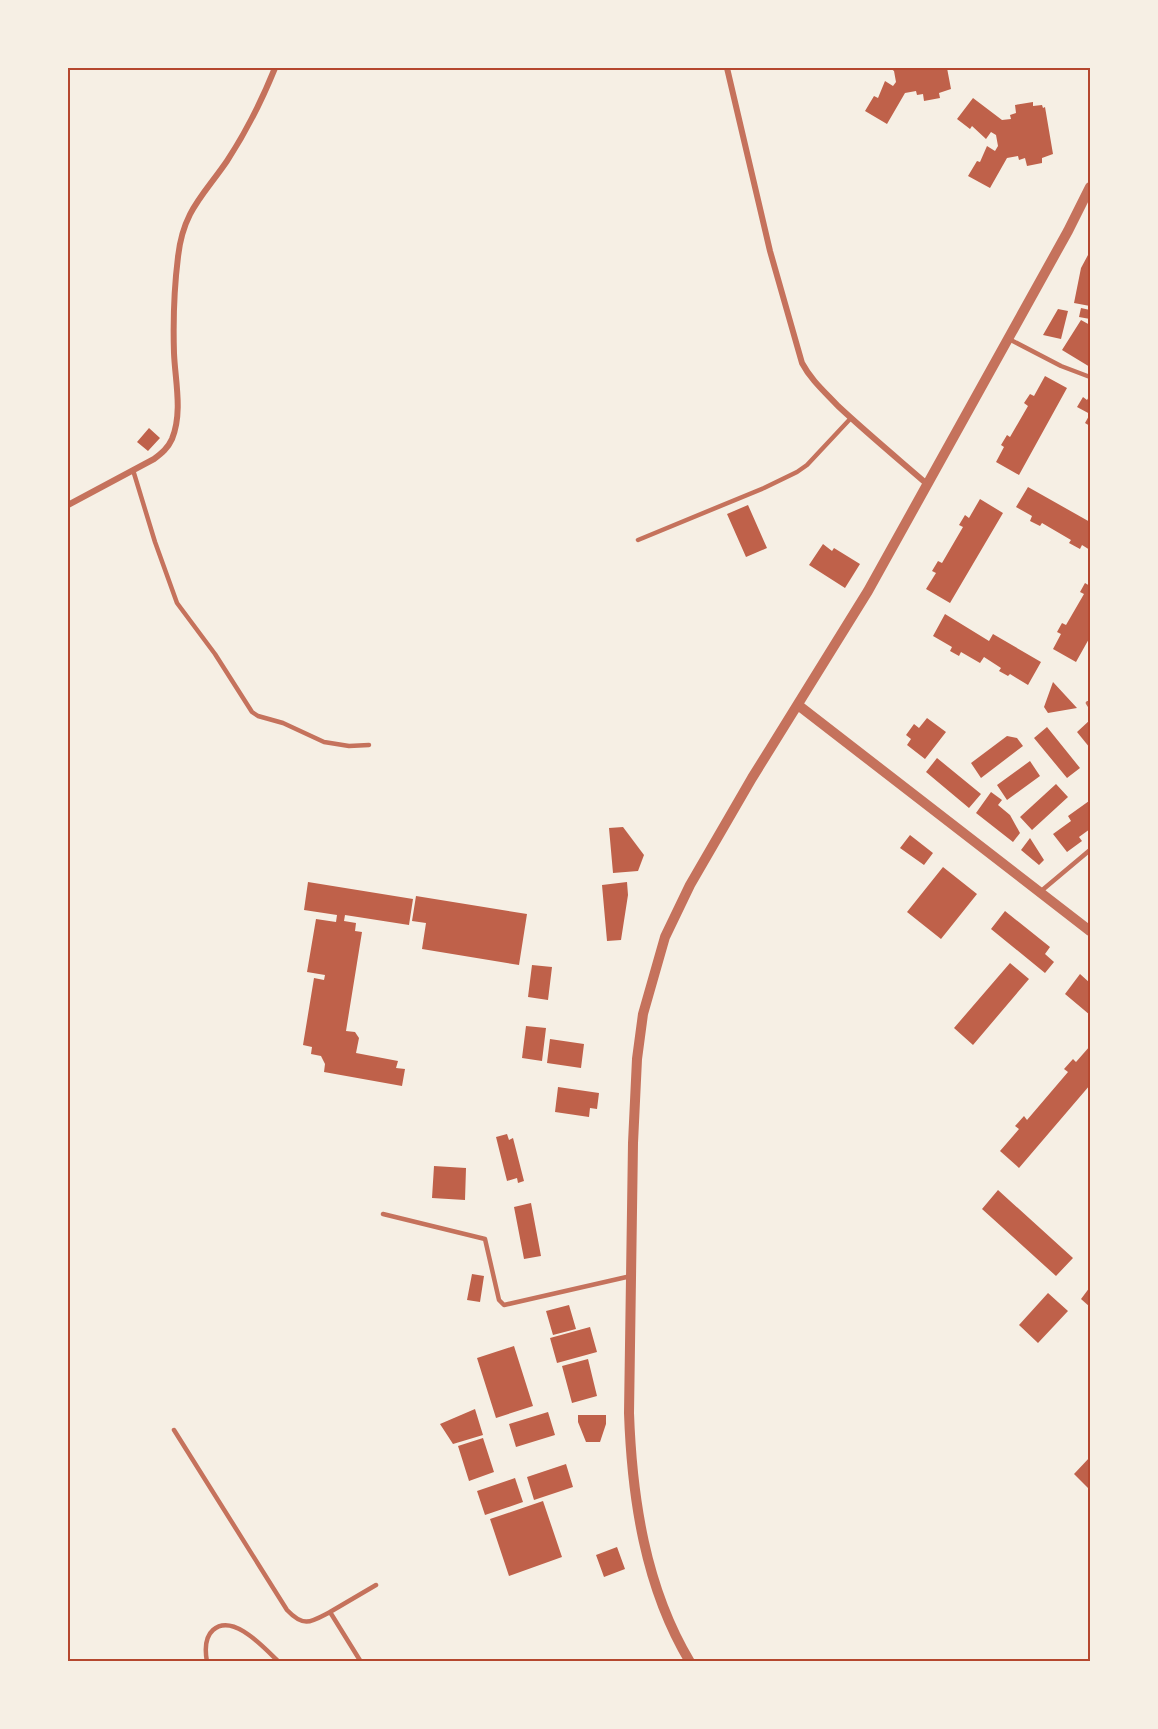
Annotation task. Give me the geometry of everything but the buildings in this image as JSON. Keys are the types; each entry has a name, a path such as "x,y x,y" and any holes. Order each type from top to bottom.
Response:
{"street":[{"path":"68,505 133,470 162,453 169,446 175,428 177,401 174,326 178,255 186,220 194,204 227,160 248,125 275,68"},
{"path":"727,68 767,239 802,363 808,375 851,418 927,484"},
{"path":"690,1662 672,1628 656,1587 643,1541 631,1461 629,1413 634,1099 643,1014 654,972 665,937 690,885 776,738 868,591 1090,187"},
{"path":"798,705 1090,931"}],"lane":[{"path":"1008,338 1061,366 1090,377"},
{"path":"638,540 797,472 807,465 851,418"},
{"path":"133,470 177,603 215,654 252,712 258,717 283,723 324,742 349,746 369,745"},
{"path":"1040,892 1090,850"},
{"path":"383,1214 485,1239 499,1300 504,1305 631,1276"},
{"path":"174,1430 287,1610 298,1619 311,1623 376,1585"},
{"path":"330,1612 361,1662"},
{"path":"207,1662 205,1648 213,1630 231,1625 243,1630 279,1662"}]}
